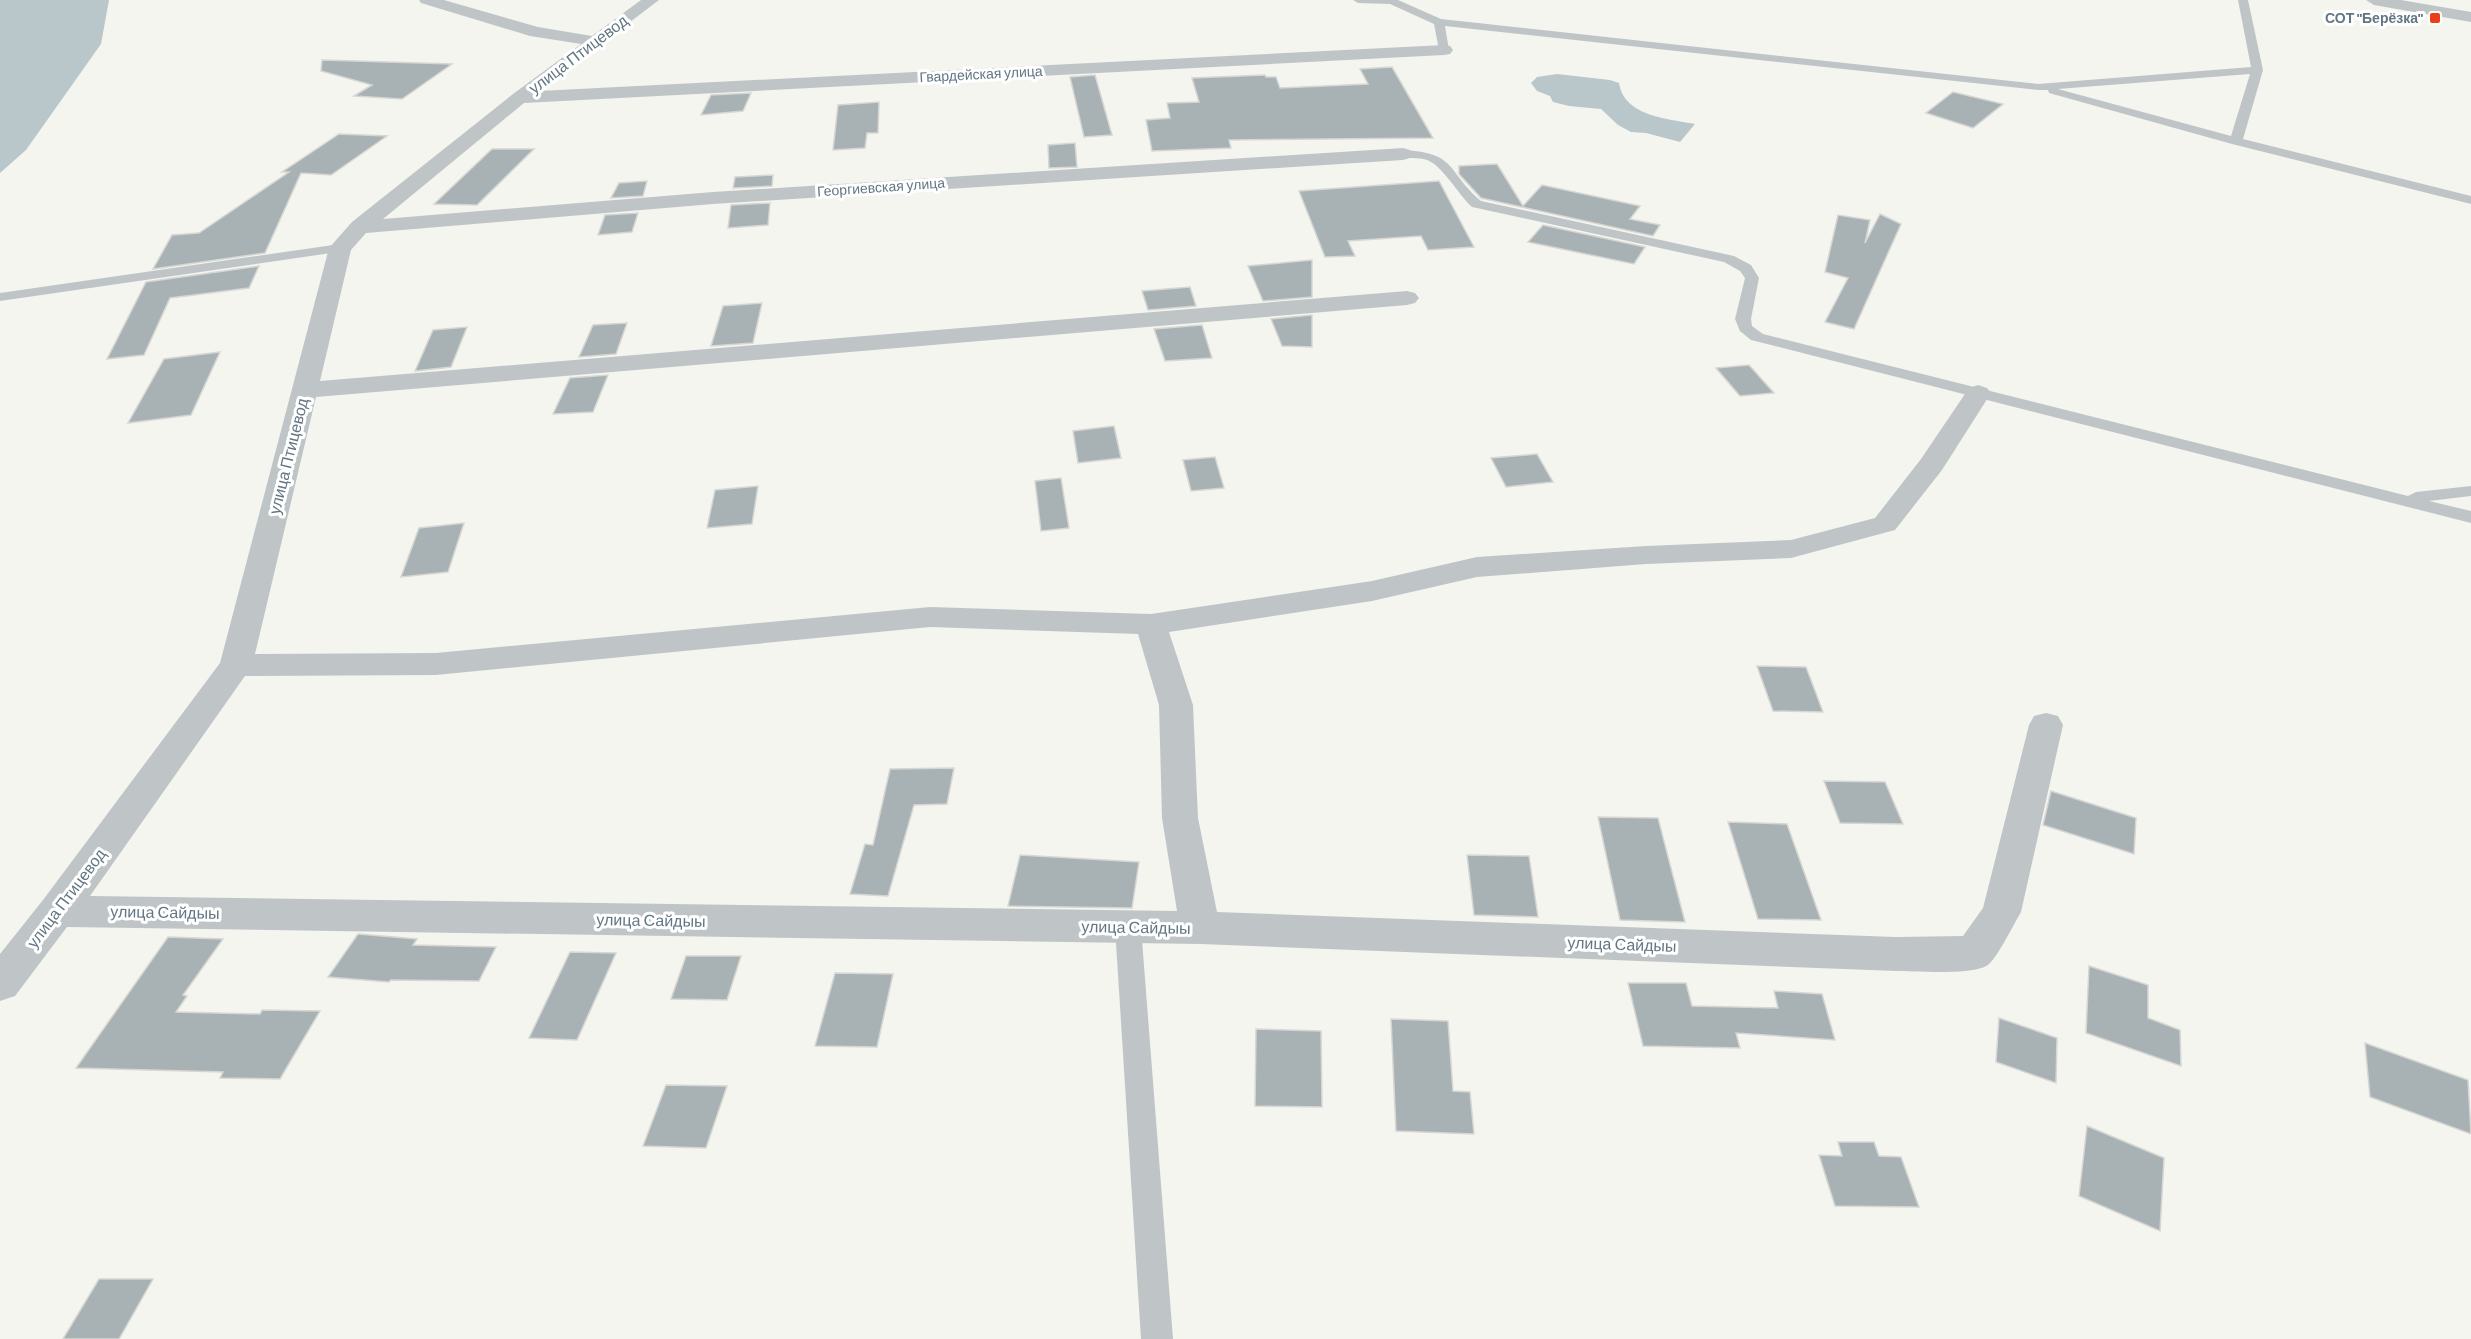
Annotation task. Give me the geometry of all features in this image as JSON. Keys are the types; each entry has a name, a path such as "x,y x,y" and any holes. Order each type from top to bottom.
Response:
{"street":[{"path":"426,0 536,32 594,41"},
{"name":"улица Птицевод","path":"0,984 57,911 236,665 340,248 360,227 519,98 651,0"},
{"path":"2374,0 2471,17"},
{"name":"Гвардейская улица","path":"519,98 1444,50"},
{"name":"Георгиевская улица","path":"360,227 713,198 1403,154"},
{"path":"305,390 1407,298"},
{"path":"236,665 436,664 930,617 1151,624 1372,591 1477,567 1646,555 1791,549 1885,524 1932,464 1978,393"},
{"path":"1151,624 1176,705 1180,818 1200,928"},
{"name":"улица Сайдыы","path":"57,911 1200,928 1896,954 1974,953 2001,912 2046,725"}],"lane":[{"path":"1358,0 1392,1 1439,22 2038,87 2236,141 2471,200"},
{"path":"2236,141 2257,70 2243,0"},
{"path":"1439,22 1444,50"},
{"path":"2038,87 2257,70"},
{"path":"1403,154 1423,154 1442,161 1463,194 1477,204 1729,259 1746,268 1752,278 1743,319 1745,328 1757,337 2403,498 2471,517"},
{"path":"0,297 340,248"},
{"path":"2403,498 2471,491"},
{"path":"1128,927 1157,1339"}],"shaded area":[{"path":"0,0 109,0 101,44 26,150 0,173"},
{"path":"1557,74 1619,83 1629,103 1639,110 1661,118 1695,124 1680,142 1646,133 1631,132 1618,125 1601,109 1553,102 1550,96 1537,91 1531,83 1537,77"}],"building":[{"path":"322,60 452,64 402,99 354,96 372,85 321,71"},
{"path":"1392,67 1433,138 1229,140 1231,148 1152,151 1146,120 1170,118 1167,103 1199,102 1192,78 1265,75 1276,77 1280,88 1368,84 1360,69"},
{"path":"1095,75 1112,135 1084,137 1070,77"},
{"path":"1953,92 2003,104 1973,128 1926,113"},
{"path":"751,93 743,111 701,115 711,95"},
{"path":"879,102 878,133 867,133 865,148 833,150 838,105"},
{"path":"339,134 387,136 331,175 301,173 265,253 153,269 172,235 199,233 289,172 282,172"},
{"path":"1075,143 1077,167 1049,168 1048,145"},
{"path":"492,149 534,149 477,205 434,204"},
{"path":"1497,164 1523,206 1542,185 1640,206 1630,219 1660,225 1653,236 1481,198 1459,174 1459,166"},
{"path":"773,175 772,186 733,188 735,177"},
{"path":"647,181 643,196 611,198 619,183"},
{"path":"1439,181 1474,247 1428,250 1421,236 1348,241 1355,256 1325,257 1299,191"},
{"path":"770,203 768,225 728,228 731,205"},
{"path":"638,213 632,232 598,235 605,215"},
{"path":"1880,214 1901,224 1854,329 1825,322 1848,278 1825,272 1838,215 1870,220 1865,243"},
{"path":"1543,225 1645,247 1634,264 1528,242"},
{"path":"1312,260 1312,297 1263,301 1248,266"},
{"path":"259,266 249,288 170,298 144,355 107,359 146,282"},
{"path":"1190,287 1196,306 1148,310 1142,291"},
{"path":"762,303 753,343 711,346 723,306"},
{"path":"1312,315 1312,347 1282,346 1271,319"},
{"path":"627,323 616,354 579,357 593,325"},
{"path":"1202,325 1212,358 1165,361 1154,329"},
{"path":"467,327 451,367 415,371 433,330"},
{"path":"220,352 191,415 128,423 164,359"},
{"path":"1749,365 1774,393 1740,396 1716,368"},
{"path":"608,375 593,412 553,414 570,378"},
{"path":"1114,426 1121,458 1078,463 1073,431"},
{"path":"1537,454 1553,482 1506,487 1491,458"},
{"path":"1215,457 1224,488 1191,491 1183,460"},
{"path":"1061,478 1069,528 1041,531 1035,481"},
{"path":"758,486 752,524 707,528 715,490"},
{"path":"464,523 448,572 401,577 419,528"},
{"path":"1757,666 1806,667 1823,712 1773,711"},
{"path":"954,768 947,804 914,805 888,896 850,894 865,844 873,845 890,769"},
{"path":"1824,781 1885,782 1903,824 1840,823"},
{"path":"2051,791 2136,818 2134,854 2043,825"},
{"path":"1598,817 1658,818 1685,922 1620,920"},
{"path":"1728,822 1787,824 1821,920 1758,919"},
{"path":"1020,855 1139,862 1132,908 1008,906"},
{"path":"1467,855 1529,856 1538,917 1474,915"},
{"path":"358,934 417,939 413,945 496,947 479,981 391,980 389,982 328,977"},
{"path":"168,937 223,939 183,995 187,996 176,1012 260,1014 262,1010 320,1011 280,1079 220,1078 223,1072 76,1068"},
{"path":"570,952 616,953 577,1040 529,1038"},
{"path":"686,956 741,956 727,1000 671,999"},
{"path":"2089,966 2148,985 2148,1018 2180,1030 2181,1066 2086,1033"},
{"path":"835,973 893,974 877,1047 815,1046"},
{"path":"1628,983 1686,983 1692,1006 1778,1008 1774,991 1822,994 1835,1040 1736,1033 1740,1048 1643,1046"},
{"path":"1999,1018 2057,1038 2056,1083 1996,1062"},
{"path":"1391,1019 1448,1021 1453,1091 1470,1092 1474,1134 1396,1131"},
{"path":"1256,1029 1321,1031 1322,1107 1255,1106"},
{"path":"2365,1043 2468,1080 2471,1134 2370,1097"},
{"path":"666,1085 727,1086 706,1148 643,1146"},
{"path":"2087,1126 2164,1158 2160,1231 2079,1196"},
{"path":"1838,1142 1874,1142 1879,1156 1901,1157 1919,1207 1835,1206 1819,1155 1842,1156"},
{"path":"99,1279 153,1279 119,1339 63,1339"}],"place":[{"name":"СОТ \"Берёзка\"","path":"2435,18"}]}
